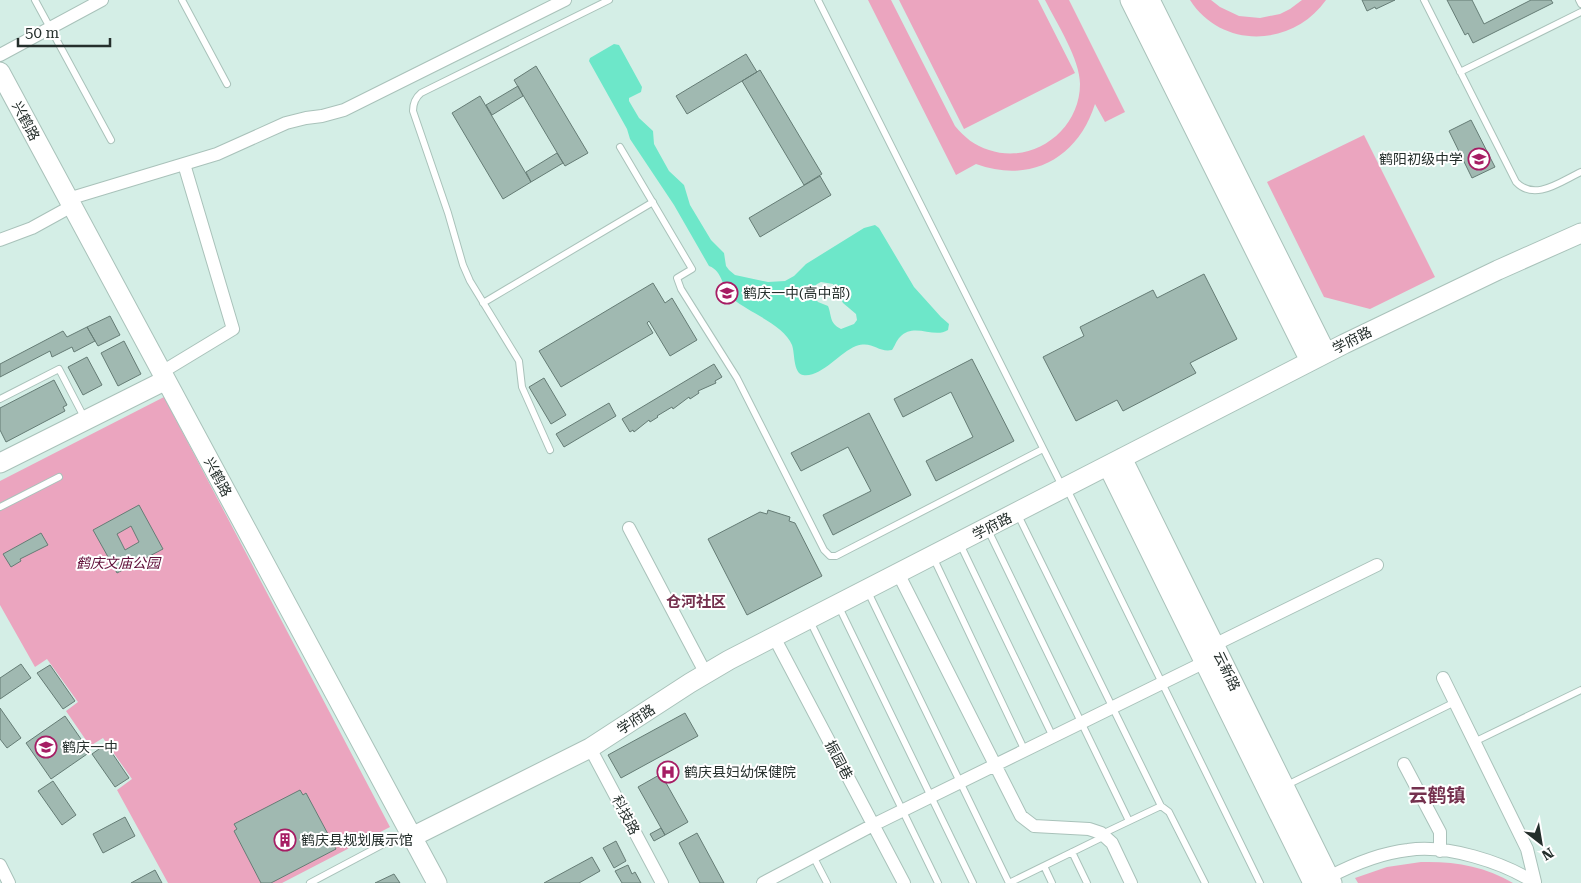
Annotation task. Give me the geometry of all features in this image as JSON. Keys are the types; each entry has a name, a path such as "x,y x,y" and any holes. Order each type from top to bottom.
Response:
{"street":[{"path":"0,55 50,28 87,3 102,0"},
{"path":"0,240 32,228 70,202 217,154 286,123 344,110 565,0"},
{"path":"1130,0 1318,357"},
{"path":"1150,0 1318,357"},
{"name":"兴鹤路","path":"0,72 435,882"},
{"path":"0,463 85,420 164,376 233,329 184,164"},
{"name":"学府路","path":"410,834 590,748 706,674 774,637 1318,357 1429,302 1581,233"},
{"name":"云新路","path":"1115,462 1214,645 1284,786 1324,881"},
{"name":"云新路","path":"1115,462 1205,662 1324,881"},
{"path":"629,528 706,674"},
{"path":"1214,645 1377,565"},
{"path":"898,574 1018,810 1034,826 1089,829 1103,835 1115,849 1131,883"},
{"name":"振园巷","path":"774,637 904,883"},
{"path":"763,883 903,810 1205,662"},
{"path":"1443,678 1527,849 1535,883"},
{"name":"科技路","path":"590,748 662,883"},
{"path":"1404,764 1440,832 1440,851"},
{"path":"1324,881 1361,862 1410,849 1440,851 1482,859 1500,865 1535,883"},
{"path":"0,865 9,883"}],"lane":[{"path":"35,0 111,140"},
{"path":"182,0 227,84"},
{"path":"550,450 522,387 519,361 470,281 456,247 448,213 413,111 414,101 421,93 609,0"},
{"path":"818,0 1043,449 1065,488 1260,883"},
{"path":"1424,0 1513,177 1520,186 1530,191 1540,191 1581,172"},
{"path":"1579,0 1581,4"},
{"path":"1460,72 1581,12"},
{"path":"620,147 692,269 677,278 681,289 737,378 824,550 830,556 836,556 1043,449"},
{"path":"483,303 653,202"},
{"path":"0,399 58,369 85,420"},
{"path":"0,507 59,477"},
{"path":"1017,513 1161,806 1170,812 1205,883"},
{"path":"987,528 1130,821"},
{"path":"959,542 1053,737"},
{"path":"932,556 1024,751"},
{"path":"867,590 960,782 1013,882 1161,806"},
{"path":"838,604 973,883"},
{"path":"809,619 938,883"},
{"path":"1474,742 1581,690"},
{"path":"1284,786 1455,702"},
{"path":"310,883 410,834"},
{"path":"1072,852 1087,883"},
{"path":"813,856 827,883"},
{"path":"1044,866 1052,883"}],"green space":[{"path":"868,0 891,0 955,126 970,141 979,146 1005,153 1021,153 1037,148 1051,140 1063,129 1072,116 1078,101 1079,74 1067,42 1045,0 1069,0 1125,112 1105,122 1095,104 1087,123 1077,139 1050,162 1033,168 1015,171 976,164 956,175"},
{"path":"899,0 1038,0 1075,73 964,129"},
{"path":"1190,0 1211,0 1220,7 1239,16 1260,18 1280,14 1302,0 1326,0 1312,16 1295,27 1277,34 1258,36 1238,34 1220,28 1204,16"},
{"path":"1364,135 1435,277 1370,309 1324,297 1267,182"},
{"name":"鹤庆文庙公园","path":"164,397 390,827 282,883 168,883 117,790 132,779 103,738 90,746 66,711 78,702 47,659 35,667 0,605 0,481"},
{"path":"1421,862 1445,862 1468,866 1491,872 1513,883 1358,883 1355,878 1387,867"}],"shaded area":[{"path":"614,44 619,45 642,87 641,92 629,98 629,101 639,118 653,131 654,144 669,171 684,185 690,205 711,240 724,253 726,266 735,275 768,282 785,281 794,276 806,264 864,228 875,225 879,228 914,287 949,324 948,330 937,333 911,331 899,339 892,350 883,350 871,345 856,346 817,373 803,375 797,371 792,345 788,338 774,325 733,299 729,295 720,276 714,268 709,266 674,205 630,139 627,129 589,61 590,58","holes":["819,283 833,284 843,303 856,314 857,320 854,324 841,329 834,324 828,306 818,302 813,296 814,287"]}],"building":[{"path":"1362,0 1395,0 1367,11"},
{"path":"1447,0 1472,0 1484,24 1531,0 1551,0 1553,3 1473,43 1468,33 1465,35"},
{"path":"746,54 757,72 687,114 676,96"},
{"path":"536,66 588,153 565,166 514,80"},
{"path":"760,70 822,174 804,185 742,81"},
{"path":"518,86 523,96 492,115 486,105"},
{"path":"480,96 531,182 503,199 452,113"},
{"path":"1471,120 1495,167 1472,178 1449,131"},
{"path":"557,153 563,163 531,182 526,172"},
{"path":"820,176 831,195 760,237 749,218"},
{"path":"1204,274 1237,339 1190,363 1196,373 1123,411 1117,400 1076,421 1043,357 1084,336 1080,327 1153,290 1157,298"},
{"path":"653,283 665,303 672,298 697,340 670,356 649,321 647,323 653,333 561,387 539,351"},
{"path":"110,316 120,335 98,346 87,327"},
{"path":"87,327 95,341 74,352 72,347 52,357 50,351 0,377 0,364 63,331 67,337"},
{"path":"124,341 141,374 118,386 101,353"},
{"path":"87,357 102,385 83,395 68,367"},
{"path":"972,359 1014,441 936,481 926,461 973,437 951,392 903,417 894,399"},
{"path":"714,364 722,377 715,381 716,383 698,391 699,393 690,399 689,397 650,422 649,420 634,432 633,430 630,432 622,419"},
{"path":"544,378 566,415 551,424 529,387"},
{"path":"54,380 67,405 63,407 65,411 6,442 0,430 0,408"},
{"path":"609,403 616,416 564,447 556,434"},
{"path":"869,413 911,495 833,535 823,515 871,491 848,447 801,471 791,453"},
{"path":"139,505 163,549 117,573 93,530","holes":["131,526 139,542 125,550 117,534"]},
{"path":"768,510 790,517 789,521 795,523 822,576 747,615 708,539 760,512 767,514"},
{"path":"41,533 48,545 20,559 21,561 11,567 3,554"},
{"path":"21,664 31,678 0,699 0,678"},
{"path":"50,665 75,701 63,709 37,673"},
{"path":"0,708 21,738 7,748 0,739"},
{"path":"685,713 698,736 621,778 608,755"},
{"path":"65,716 90,752 51,779 26,743"},
{"path":"106,744 129,778 115,787 92,754"},
{"path":"661,774 688,822 665,835 638,787"},
{"path":"53,781 76,815 62,825 38,791"},
{"name":"鹤庆县规划展示馆","path":"300,790 303,795 306,793 336,849 271,883 261,883 234,831 237,829 234,824"},
{"path":"125,817 135,836 103,853 93,834"},
{"path":"661,828 665,835 654,841 650,834"},
{"path":"697,833 724,883 700,883 679,843"},
{"path":"616,841 626,861 614,868 603,848"},
{"path":"592,857 600,871 579,883 544,883"},
{"path":"628,865 632,874 635,872 641,883 622,883 615,871"},
{"path":"155,870 162,883 131,883"},
{"path":"394,874 400,883 375,883"}],"place":[{"name":"鹤阳初级中学","path":"1479,159"},
{"name":"鹤庆一中(高中部)","path":"727,293"},
{"name":"鹤庆一中","path":"46,747"},
{"name":"鹤庆县妇幼保健院","path":"668,772"},
{"name":"鹤庆县规划展示馆","path":"285,840"}],"district":[{"name":"仓河社区","path":"696,602"},
{"name":"云鹤镇","path":"1437,795"}]}
